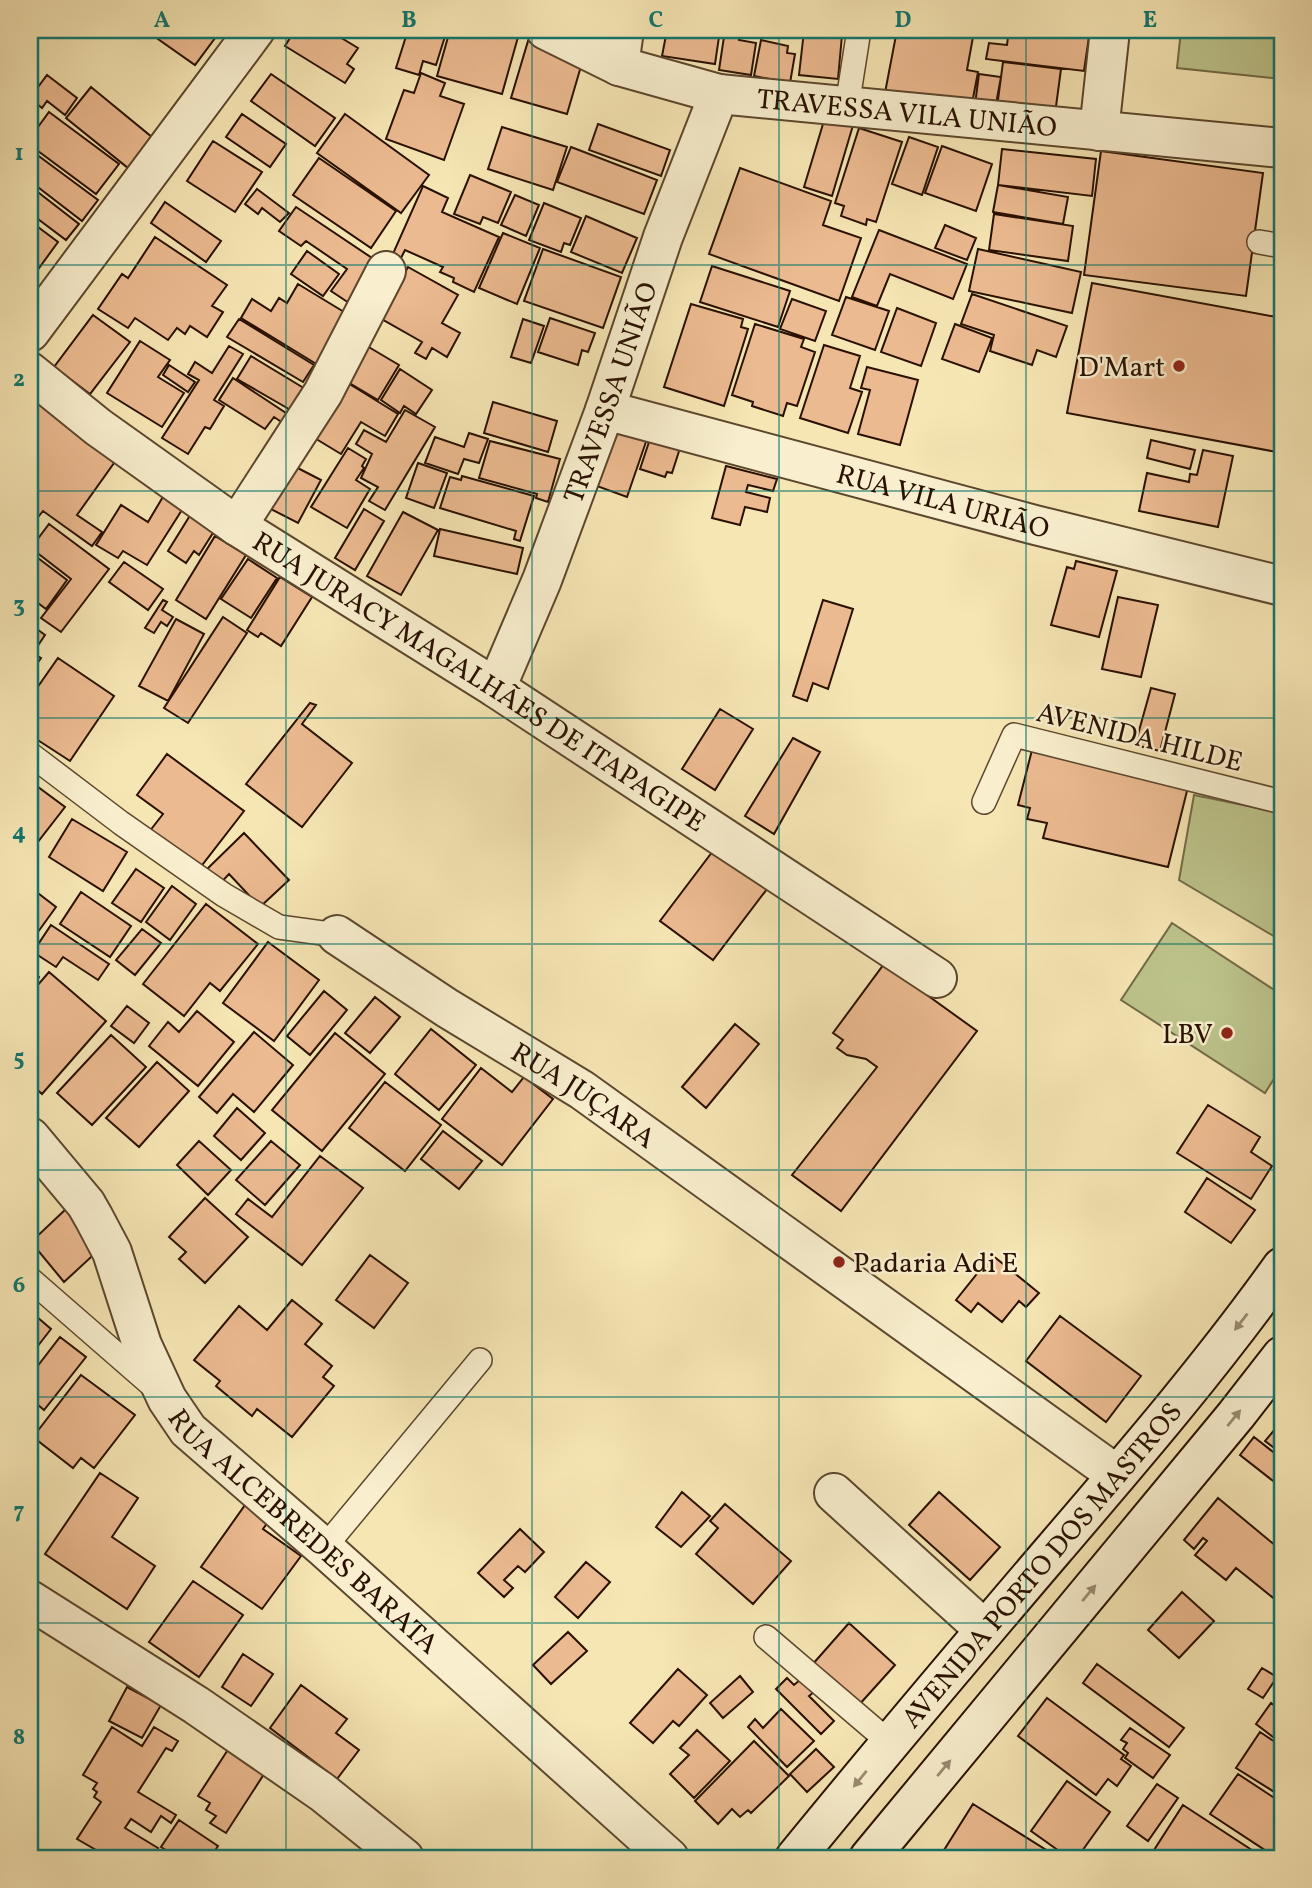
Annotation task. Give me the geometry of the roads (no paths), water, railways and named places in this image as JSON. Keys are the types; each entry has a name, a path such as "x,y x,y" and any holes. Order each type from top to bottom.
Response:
{"street":[{"path":"30,331 255,30"},
{"name":"TRAVESSA VILA UNIÃO","path":"546,30 622,48 719,94 1282,148"},
{"path":"1099,131 1111,30"},
{"name":"TRAVESSA UNIÃO","path":"496,688 542,580 605,410 663,237 719,94"},
{"path":"237,526 323,393 386,271"},
{"name":"RUA JURACY MAGALHÃES DE ITAPAGIPE","path":"30,372 98,427 237,526 496,688 937,978"},
{"name":"RUA VILA URIÃO","path":"605,410 1035,525 1282,586"},
{"name":"RUA JUÇARA","path":"337,934 447,1008 582,1090 1117,1475"},
{"name":"RUA ALCEBREDES BARATA","path":"30,1137 86,1204 94,1218 112,1252 142,1345 167,1399 188,1430 324,1548 669,1858"},
{"name":"AVENIDA PORTO DOS MASTROS","path":"795,1858 1117,1475 1282,1267"},
{"name":"AVENIDA PORTO DOS MASTROS","path":"869,1858 1228,1426 1282,1356"},
{"path":"834,1493 985,1630"},
{"path":"30,1600 196,1705 323,1792 404,1858"}],"lane":[{"path":"847,106 859,30"},
{"path":"1259,242 1282,246"},
{"name":"AVENIDA HILDE","path":"984,802 1014,735 1282,802"},
{"name":"RUA JUÇARA","path":"30,754 121,823 224,895 279,927 337,934"},
{"path":"30,1279 167,1399"},
{"path":"324,1548 480,1360"},
{"path":"766,1637 890,1742"}],"place":[{"name":"D'Mart","path":"1179,366"},
{"name":"LBV","path":"1227,1033"},
{"name":"Padaria Adi E","path":"839,1262"}]}
